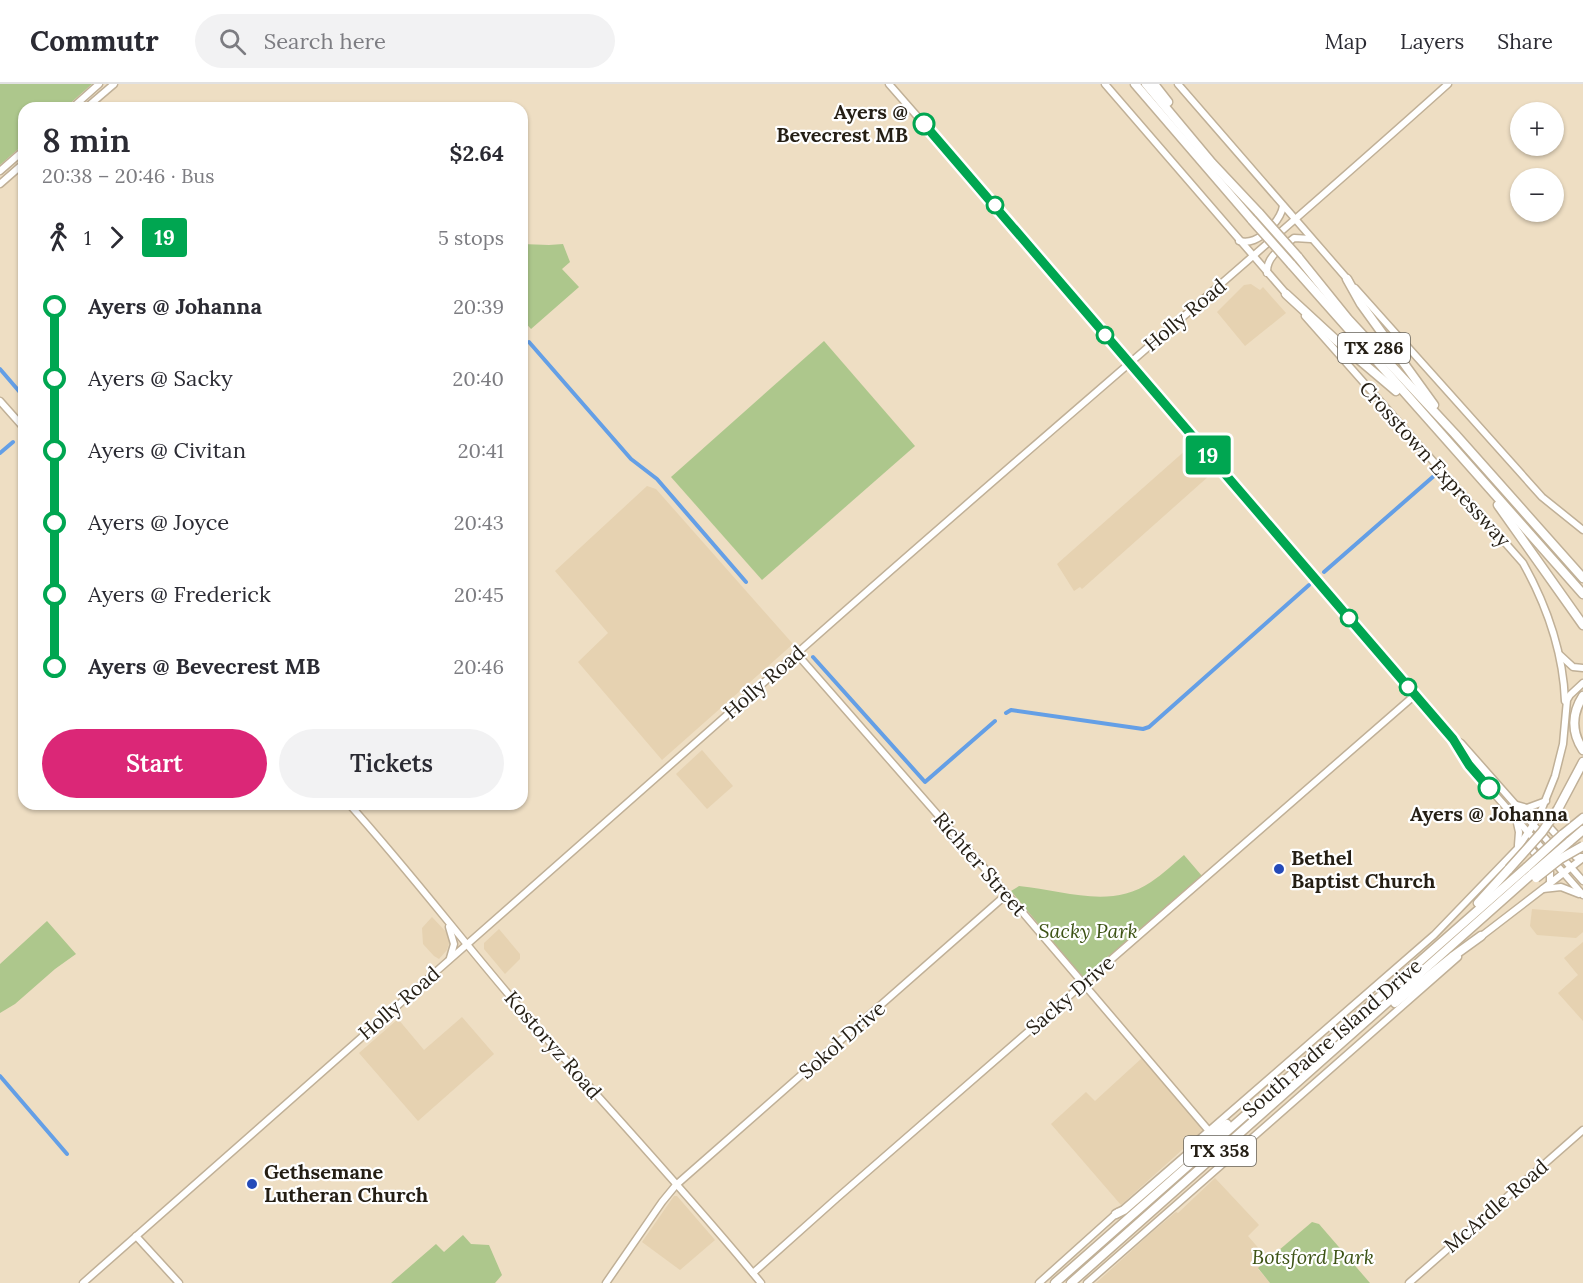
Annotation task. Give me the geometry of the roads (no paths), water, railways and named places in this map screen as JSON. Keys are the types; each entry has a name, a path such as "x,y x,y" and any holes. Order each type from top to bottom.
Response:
{"highway":[{"name":"Crosstown Expressway","path":"1133,84 1252,220 1294,260 1455,434 1583,578"},
{"name":"Crosstown Expressway","path":"1146,84 1212,163 1259,213 1294,260 1417,408 1583,594"},
{"path":"1154,84 1212,163"},
{"path":"1347,279 1360,304 1455,434"},
{"path":"1286,294 1337,341 1417,408"},
{"path":"1475,473 1583,625"},
{"path":"1515,500 1583,570"},
{"path":"1564,600 1583,633"},
{"path":"1583,696 1576,709 1574,722 1576,735 1583,750"},
{"path":"1558,808 1583,762"},
{"path":"1459,926 1465,916 1542,832 1583,772"},
{"name":"South Padre Island Drive","path":"1054,1283 1459,926 1532,873 1562,835 1583,818"},
{"name":"South Padre Island Drive","path":"1073,1283 1583,830"},
{"path":"1532,873 1583,846"},
{"path":"1333,1051 1481,936"},
{"path":"1116,1214 1124,1210 1214,1133 1235,1118 1245,1114"}],"main road":[{"path":"79,102 99,84"},
{"path":"93,102 114,84"},
{"path":"889,84 1453,739 1456,747 1481,779 1583,896"},
{"name":"Crosstown Expressway","path":"1039,1283 1434,935 1517,849 1543,810 1556,776 1563,744 1565,710 1564,681 1549,616 1540,593 1523,562 1494,527 1384,408 1105,84"},
{"path":"1178,84 1295,221 1542,497 1583,530"},
{"name":"Holly Road","path":"84,1283 796,653 1295,221 1448,84"},
{"path":"0,171 18,155"},
{"path":"0,184 18,168"},
{"path":"1239,241 1256,240 1280,217 1283,206"},
{"path":"1267,273 1267,262 1270,258 1294,238 1311,239"},
{"path":"0,401 18,421"},
{"path":"1558,652 1573,667 1583,668"},
{"name":"Richter Street","path":"796,653 1008,894 1209,1131"},
{"path":"1565,710 1570,694 1583,683"},
{"name":"Sacky Drive","path":"753,1273 1415,695"},
{"path":"1453,739 1461,743 1583,881"},
{"path":"1481,779 1484,769"},
{"path":"1515,804 1527,808 1547,800"},
{"name":"Kostoryz Road","path":"354,810 383,842 448,924 761,1283"},
{"path":"1543,810 1544,821 1576,856 1583,858"},
{"path":"1516,819 1519,832 1517,849 1526,847 1532,850 1550,872 1550,884"},
{"path":"1087,1283 1481,936 1583,858"},
{"path":"1543,889 1568,888 1583,896"},
{"name":"Sokol Drive","path":"606,1283 676,1185 1008,894"},
{"path":"448,924 454,944 450,958"},
{"name":"McArdle Road","path":"1409,1283 1583,1130"},
{"path":"136,1236 178,1283"}],"waterway":[{"path":"529,342 631,459 657,479 746,582"},
{"path":"0,369 18,390"},
{"path":"0,453 13,442"},
{"path":"1324,572 1435,475"},
{"path":"1006,713 1011,710 1143,729 1149,727 1309,585"},
{"path":"813,657 925,782 995,721"},
{"path":"0,1076 67,1154"}],"place":[{"name":"Ayers @ Bevecrest MB","path":"924,124"},
{"name":"Ayers @ Johanna","path":"1489,788"},
{"name":"Bethel Baptist Church","path":"1279,869"},
{"name":"Gethsemane Lutheran Church","path":"252,1184"}],"park label":[{"name":"Sacky Park","path":"1088,931"},
{"name":"Botsford Park","path":"1313,1257"}]}
